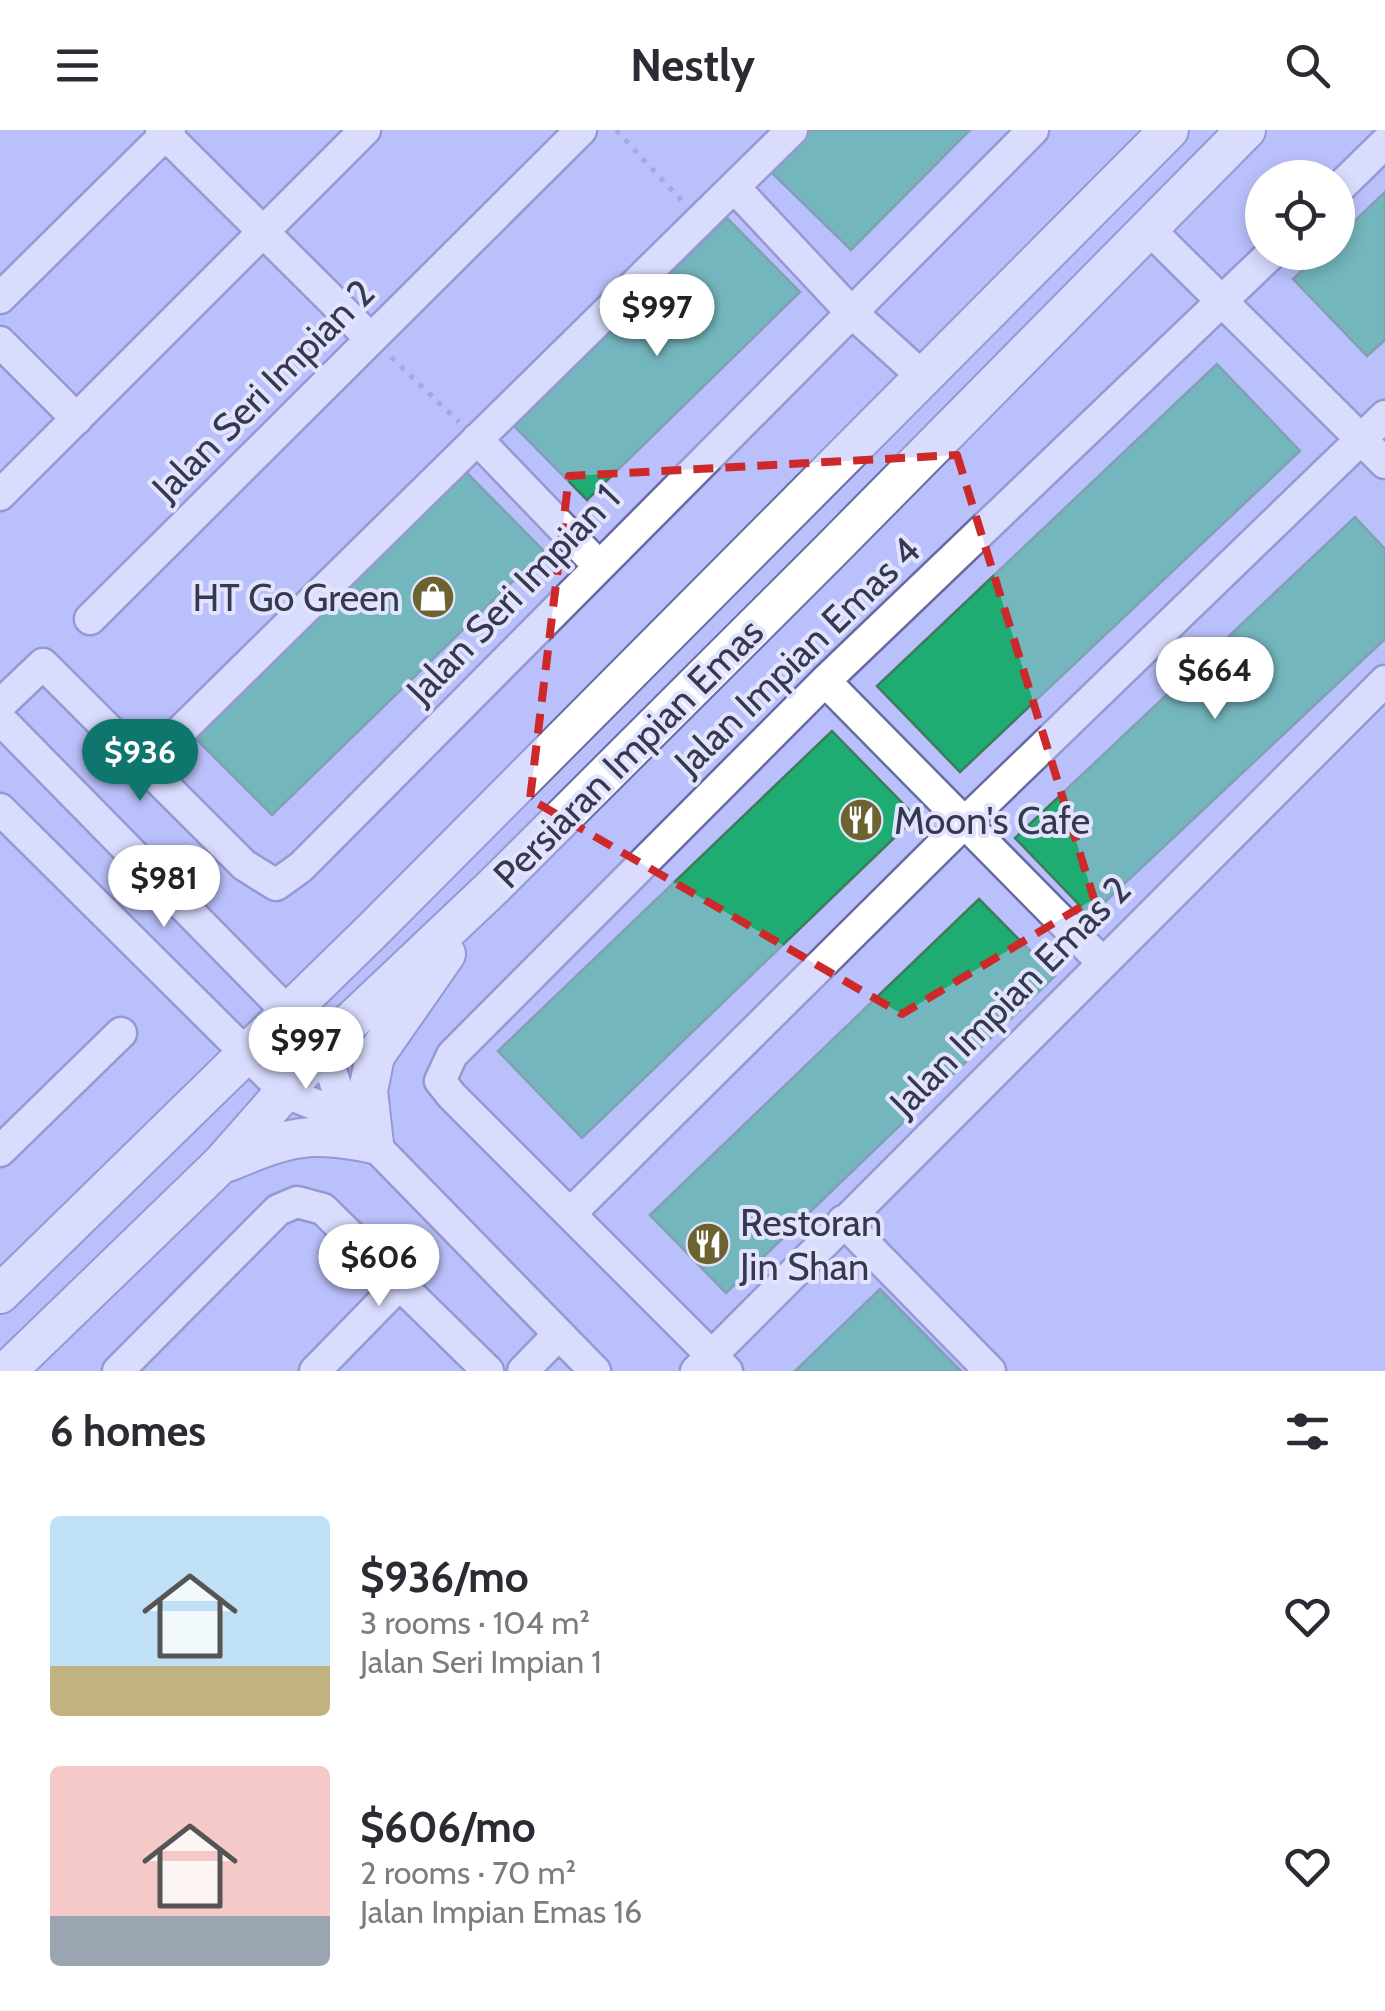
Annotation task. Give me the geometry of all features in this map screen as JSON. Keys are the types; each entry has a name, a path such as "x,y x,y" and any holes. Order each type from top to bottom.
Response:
{"main road":[{"name":"Persiaran Impian Emas","path":"0,1294 246,1054 1169,130"},
{"name":"Persiaran Impian Emas","path":"7,1371 221,1164 323,1048 493,887 1246,130"},
{"path":"221,1164 295,1136 323,1134 374,1144 368,1091 374,1056 493,887"}],"street":[{"path":"0,495 366,130"},
{"name":"Jalan Seri Impian 2","path":"90,619 581,130"},
{"path":"145,766 792,130"},
{"name":"Jalan Seri Impian 1","path":"0,705 43,664 244,865 276,885 301,867 597,564 1033,130"},
{"path":"0,298 166,132 370,338"},
{"path":"1355,173 1385,143"},
{"path":"734,187 850,310 923,376"},
{"path":"1149,229 1385,463"},
{"name":"Jalan Impian Emas 4","path":"571,1213 440,1081 452,1055 825,682 1255,270"},
{"path":"0,342 77,418"},
{"path":"711,1366 571,1213 963,824 1385,416"},
{"path":"477,438 597,564"},
{"path":"825,682 1101,961"},
{"name":"Jalan Impian Emas 2","path":"711,1366 843,1220 1385,682"},
{"path":"0,719 323,1048 346,1117"},
{"path":"0,809 286,1093 346,1117 595,1371"},
{"path":"0,1151 121,1033"},
{"path":"118,1371 278,1210 297,1202 323,1209 488,1371"},
{"path":"843,1220 990,1371"},
{"path":"316,1371 398,1286"},
{"path":"523,1371 558,1335"}],"path":[{"path":"616,130 700,222"},
{"path":"370,338 477,438"}],"highlighted area":[{"path":"957,455 1094,899 902,1014 530,799 569,476"}],"building":[{"path":"808,130 970,130 851,250 768,169"},
{"path":"1385,192 1385,340 1367,356 1293,279 1302,270 1355,270 1355,221"},
{"path":"727,218 800,292 587,500 514,426"},
{"path":"1217,364 1300,451 960,772 877,686"},
{"path":"465,471 544,551 272,815 193,736"},
{"path":"1355,517 1385,549 1385,639 1090,916 1015,838"},
{"path":"832,731 916,817 582,1138 498,1051"},
{"path":"979,899 1055,976 726,1293 650,1215"},
{"path":"880,1289 961,1371 795,1371"}],"place":[{"name":"HT Go Green","path":"433,597"},
{"name":"Moon's Cafe","path":"861,820"},
{"name":"Restoran Jin Shan","path":"708,1244"}]}
